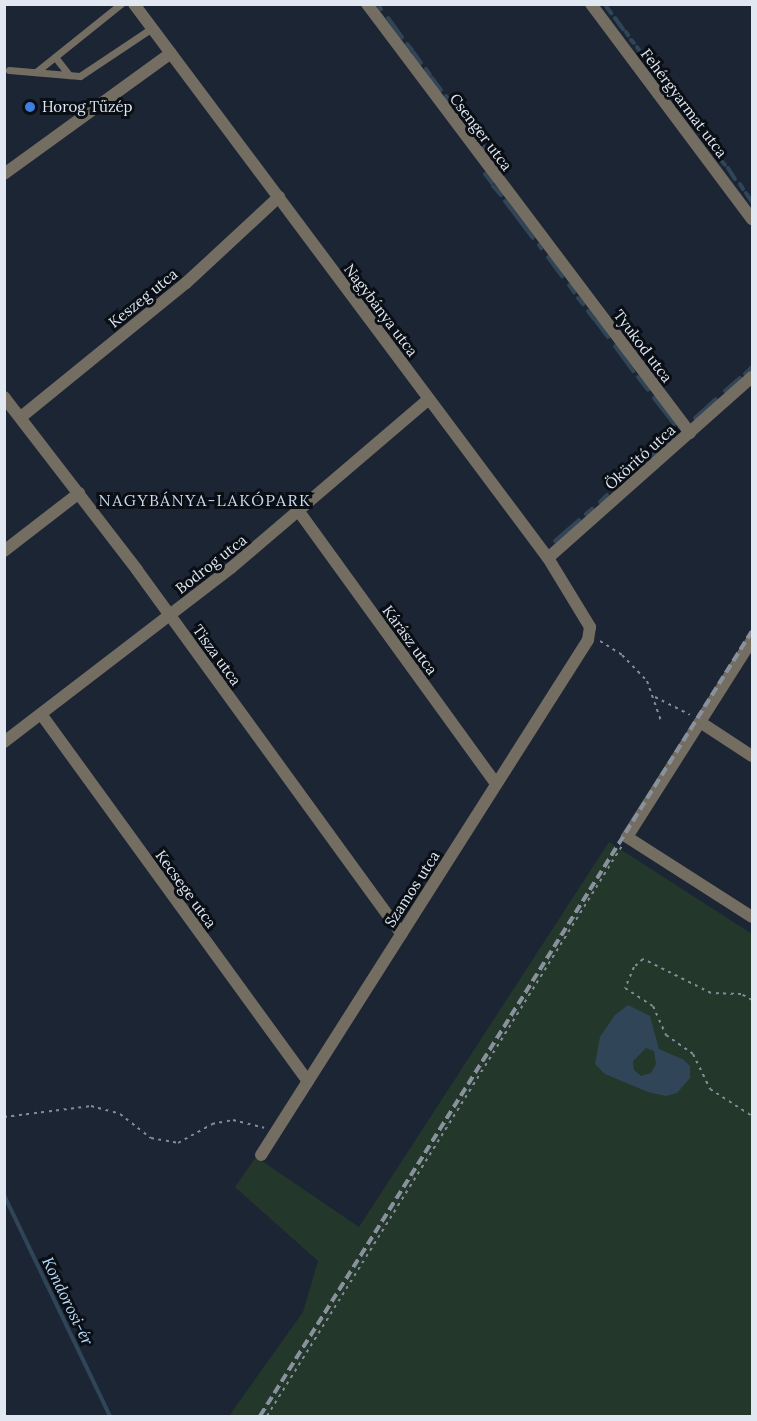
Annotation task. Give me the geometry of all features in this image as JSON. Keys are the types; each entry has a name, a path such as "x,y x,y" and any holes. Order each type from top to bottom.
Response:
{"street":[{"name":"Nagybánya utca","path":"134,4 548,558 589,623 589,638"},
{"name":"Csenger utca","path":"367,4 572,278"},
{"name":"Fehérgyarmat utca","path":"591,4 753,219"},
{"path":"4,174 171,53"},
{"name":"Keszeg utca","path":"21,417 186,283 279,197"},
{"name":"Tyukod utca","path":"572,278 690,433"},
{"name":"Ököritó utca","path":"548,558 753,377"},
{"name":"Tisza utca","path":"4,397 170,615 401,934"},
{"name":"Bodrog utca","path":"4,742 300,513 429,399"},
{"path":"4,551 79,493"},
{"name":"Kárász utca","path":"300,513 496,784"},
{"name":"Szamos utca","path":"261,1155 589,638"},
{"path":"753,639 627,837 753,917"},
{"name":"Kecsege utca","path":"41,714 308,1081"},
{"path":"700,722 753,756"}],"lane":[{"path":"36,72 121,4"},
{"path":"9,70 80,76 152,28"},
{"path":"55,57 69,75"}],"path":[{"path":"589,638 635,667 655,697 661,721"},
{"path":"655,697 700,722"},
{"path":"267,1416 627,837"},
{"path":"753,1000 741,994 711,993 643,959 634,967 625,988 653,1006 666,1035 693,1054 710,1089 753,1116"},
{"path":"4,1117 91,1106 120,1114 151,1138 178,1143 212,1124 233,1120 260,1128 270,1125"}],"green space":[{"path":"609,842 752,934 752,1416 229,1416 303,1312 318,1261 235,1187 256,1157 359,1227"}],"water":[{"path":"628,1005 650,1016 659,1049 684,1060 690,1066 690,1078 677,1093 666,1096 648,1092 605,1074 595,1064 600,1037 615,1015","holes":["646,1048 654,1051 656,1064 651,1073 641,1076 634,1070 633,1061"]}],"waterway":[{"path":"378,4 381,9"},
{"path":"606,6 611,13"},
{"path":"388,18 402,37"},
{"path":"615,18 623,29"},
{"path":"631,40 634,43"},
{"path":"407,44 412,50"},
{"path":"414,53 421,63"},
{"path":"644,57 649,64"},
{"path":"426,69 430,75"},
{"path":"657,75 667,87"},
{"path":"432,78 441,90"},
{"path":"446,96 452,104"},
{"path":"679,104 687,115"},
{"path":"455,107 462,116"},
{"path":"694,124 697,127"},
{"path":"700,132 705,139"},
{"path":"478,138 487,151"},
{"path":"707,141 715,151"},
{"path":"719,158 725,165"},
{"path":"728,168 735,179"},
{"path":"485,174 492,183"},
{"path":"740,184 743,189"},
{"path":"493,186 501,195"},
{"path":"746,193 752,202"},
{"path":"505,201 533,238"},
{"path":"548,257 562,276"},
{"path":"569,285 574,292"},
{"path":"578,298 583,304"},
{"path":"588,311 594,319"},
{"path":"596,321 608,337"},
{"path":"615,346 633,371"},
{"path":"745,374 752,367"},
{"path":"638,377 648,390"},
{"path":"725,391 740,378"},
{"path":"654,398 674,424"},
{"path":"695,418 716,399"},
{"path":"650,457 677,434"},
{"path":"627,478 639,467"},
{"path":"600,502 607,495"},
{"path":"586,514 592,509"},
{"path":"555,541 579,520"},
{"name":"Kondorosi-ér","path":"4,1195 110,1416"}],"railway":[{"path":"260,1416 752,631"}],"place":[{"name":"Horog Tüzép","path":"30,107"}],"district":[{"name":"NAGYBÁNYA-LAKÓPARK","path":"205,500"}]}
